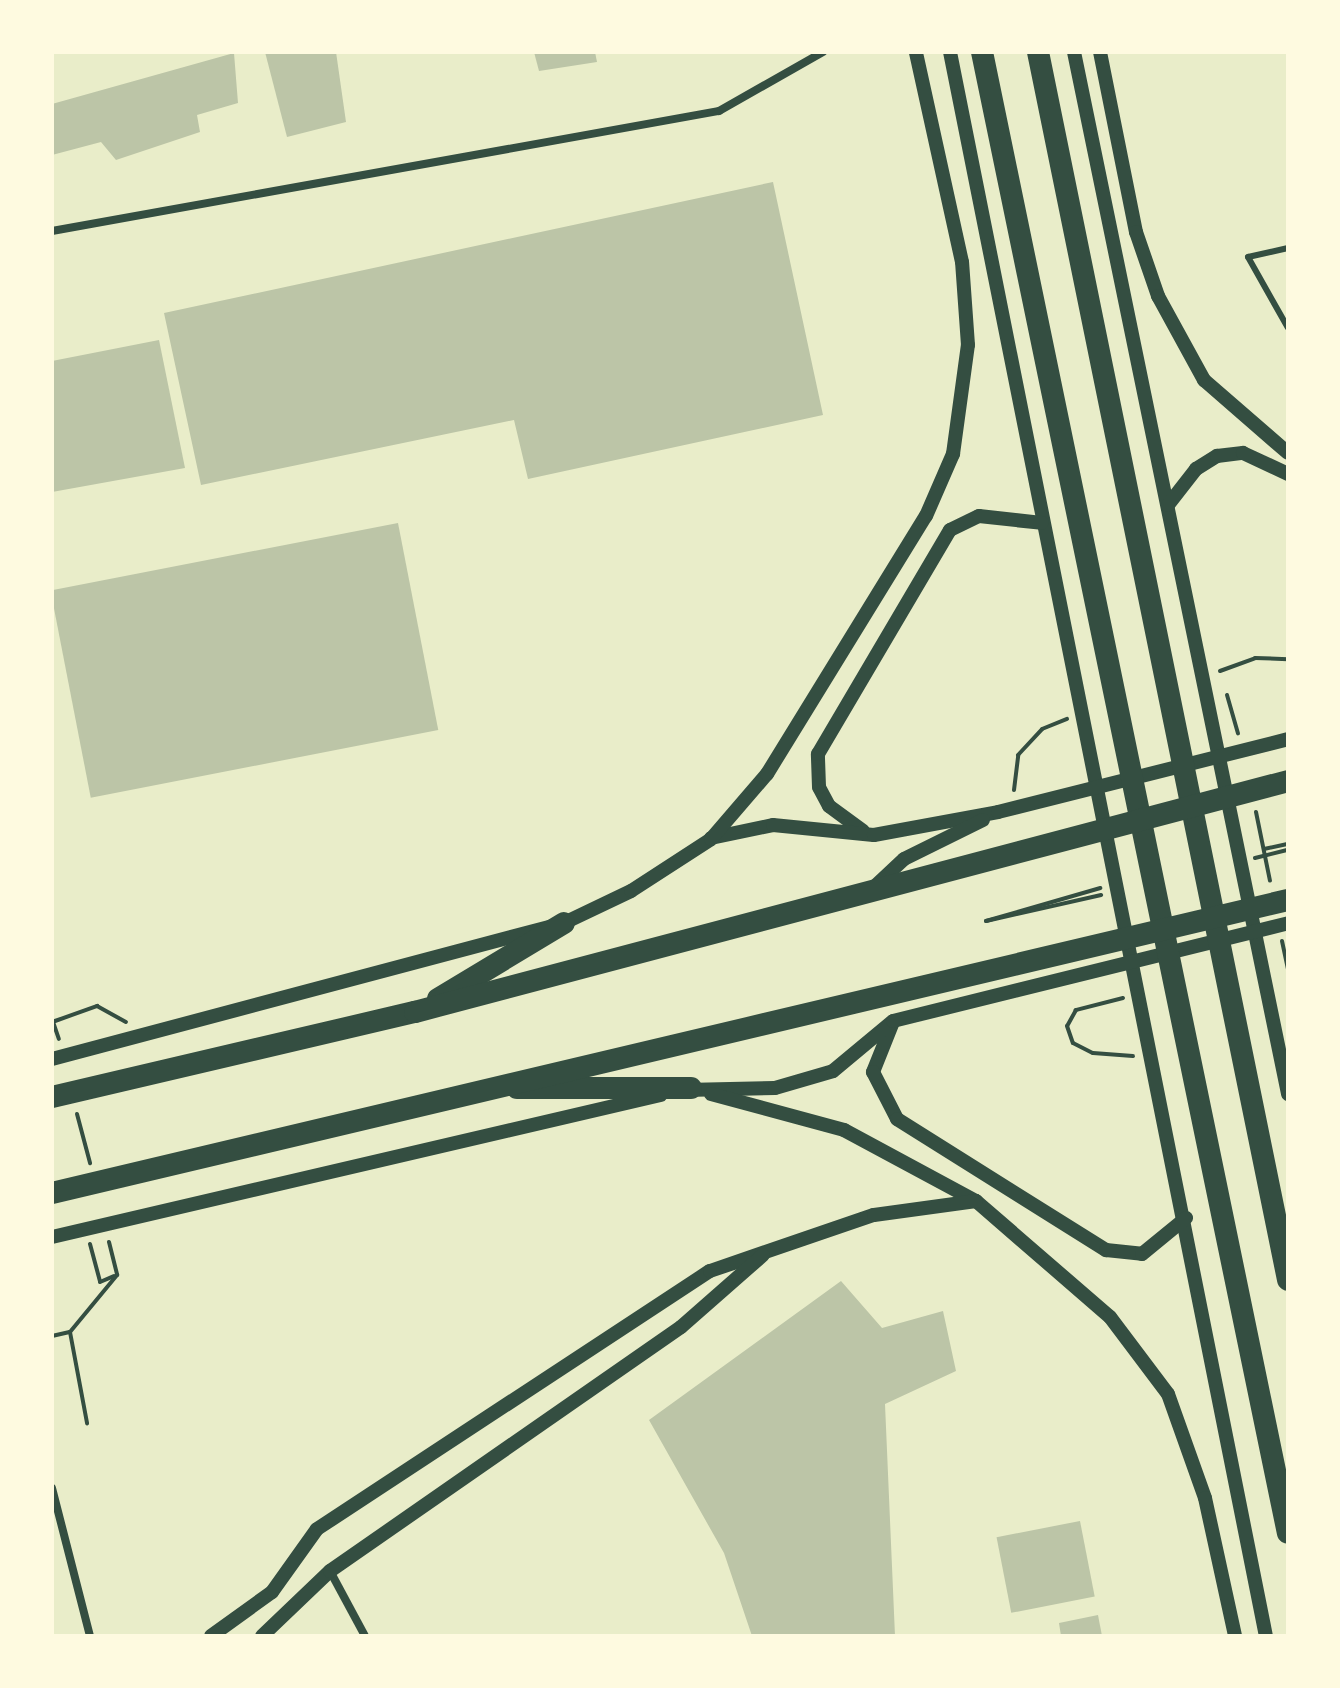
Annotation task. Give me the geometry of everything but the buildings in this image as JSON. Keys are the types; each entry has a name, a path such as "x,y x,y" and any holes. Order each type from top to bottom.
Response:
{"highway":[{"path":"982,52 1288,1533"},
{"path":"1038,52 1288,1280"},
{"path":"52,1097 415,1012 1288,781"},
{"path":"52,1193 475,1088 1035,965 1288,900"},
{"path":"415,1012 564,923"},
{"path":"475,1088 691,1088"}],"street":[{"path":"52,231 719,111 823,52"},
{"path":"57,1055 564,923 631,891 711,839 767,774 926,516 953,454 968,345 962,262 916,52"},
{"path":"950,52 1042,523 1186,1218 1266,1636"},
{"path":"1074,52 1288,1094"},
{"path":"1100,52 1136,232 1158,296 1204,380 1288,453"},
{"path":"1168,505 1196,469 1217,456 1243,453 1288,474"},
{"path":"867,834 829,806 818,754 950,530 979,516 1042,523"},
{"path":"711,839 773,825 867,834 998,812 1288,739"},
{"path":"869,891 904,859 998,812"},
{"path":"52,1237 691,1088 775,1088 833,1071 893,1021 1288,923"},
{"path":"893,1021 873,1072 897,1119 1106,1250 1142,1254 1186,1218"},
{"path":"691,1088 844,1130 976,1201 1110,1317 1168,1394 1205,1498 1235,1636"},
{"path":"211,1636 272,1592 317,1529 710,1271 874,1215 976,1201"},
{"path":"262,1636 330,1571 681,1327 769,1249"},
{"path":"52,1488 90,1636"},
{"path":"330,1571 365,1636"}],"lane":[{"path":"1288,248 1248,257 1288,328"}],"path":[{"path":"1220,671 1255,658 1288,659"},
{"path":"1018,796 1011,775 1018,755 1042,729 1069,718"},
{"path":"1264,849 1288,847"},
{"path":"1277,852 1288,847"},
{"path":"1068,903 985,917 1104,887"},
{"path":"57,1055 53,1020 97,1006"},
{"path":"1076,1010 1067,1026 1073,1043 1093,1053 1135,1056"},
{"path":"77,1110 91,1170"},
{"path":"86,1229 100,1282 117,1275"},
{"path":"106,1230 117,1275"},
{"path":"52,1336 70,1332 117,1275"},
{"path":"70,1332 87,1423"}]}
